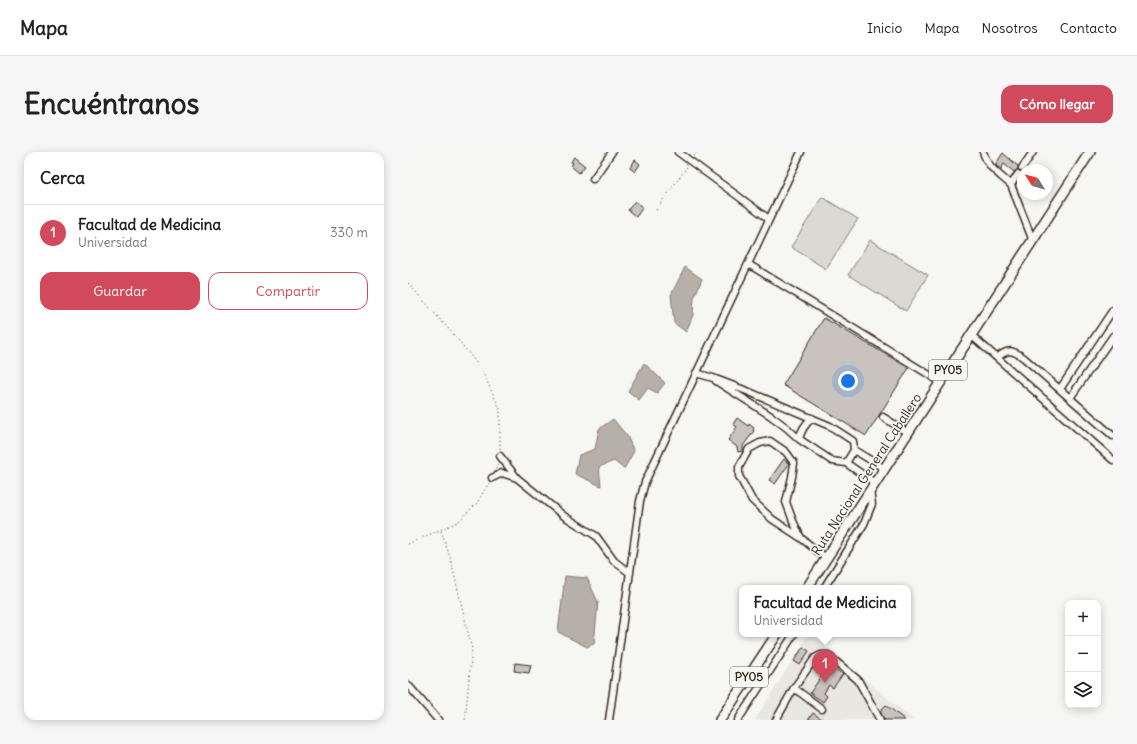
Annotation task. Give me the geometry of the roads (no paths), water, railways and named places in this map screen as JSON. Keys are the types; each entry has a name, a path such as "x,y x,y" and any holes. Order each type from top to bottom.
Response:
{"highway":[{"name":"Ruta Nacional General Caballero","path":"809,585 1090,152"},
{"name":"PY05","path":"720,720 775,637"}],"street":[{"path":"593,179 612,152"},
{"path":"678,152 769,219"},
{"path":"609,720 640,501 645,482 801,152"},
{"path":"983,152 990,167 1011,185 1033,241"},
{"path":"1025,164 1033,152"},
{"path":"1011,185 1017,176"},
{"path":"748,264 941,382"},
{"path":"1060,389 1113,310"},
{"path":"971,335 1113,460"},
{"path":"1070,398 1113,336"},
{"path":"997,358 1008,351 1014,351 1024,358 1113,436"},
{"path":"696,372 830,426 853,441 854,450 846,463"},
{"path":"710,377 771,416 799,439 832,461 846,463 873,487 872,504 864,524 826,585"},
{"path":"883,417 908,433"},
{"path":"799,439 807,423 812,418"},
{"path":"801,538 786,502 794,463 786,452 770,442 760,443 749,449 739,467 739,476 752,500 772,519 801,538 826,558"},
{"path":"854,450 885,468"},
{"path":"500,456 517,478 564,516 596,536 614,560 630,573"},
{"path":"492,478 502,473 517,478"},
{"path":"738,720 792,637"},
{"path":"776,720 794,688 816,658 821,655 828,656 858,680 880,720"},
{"path":"408,686 438,720"},
{"path":"794,688 822,709"}],"place":[{"name":"Facultad de Medicina","path":"825,683"}]}
